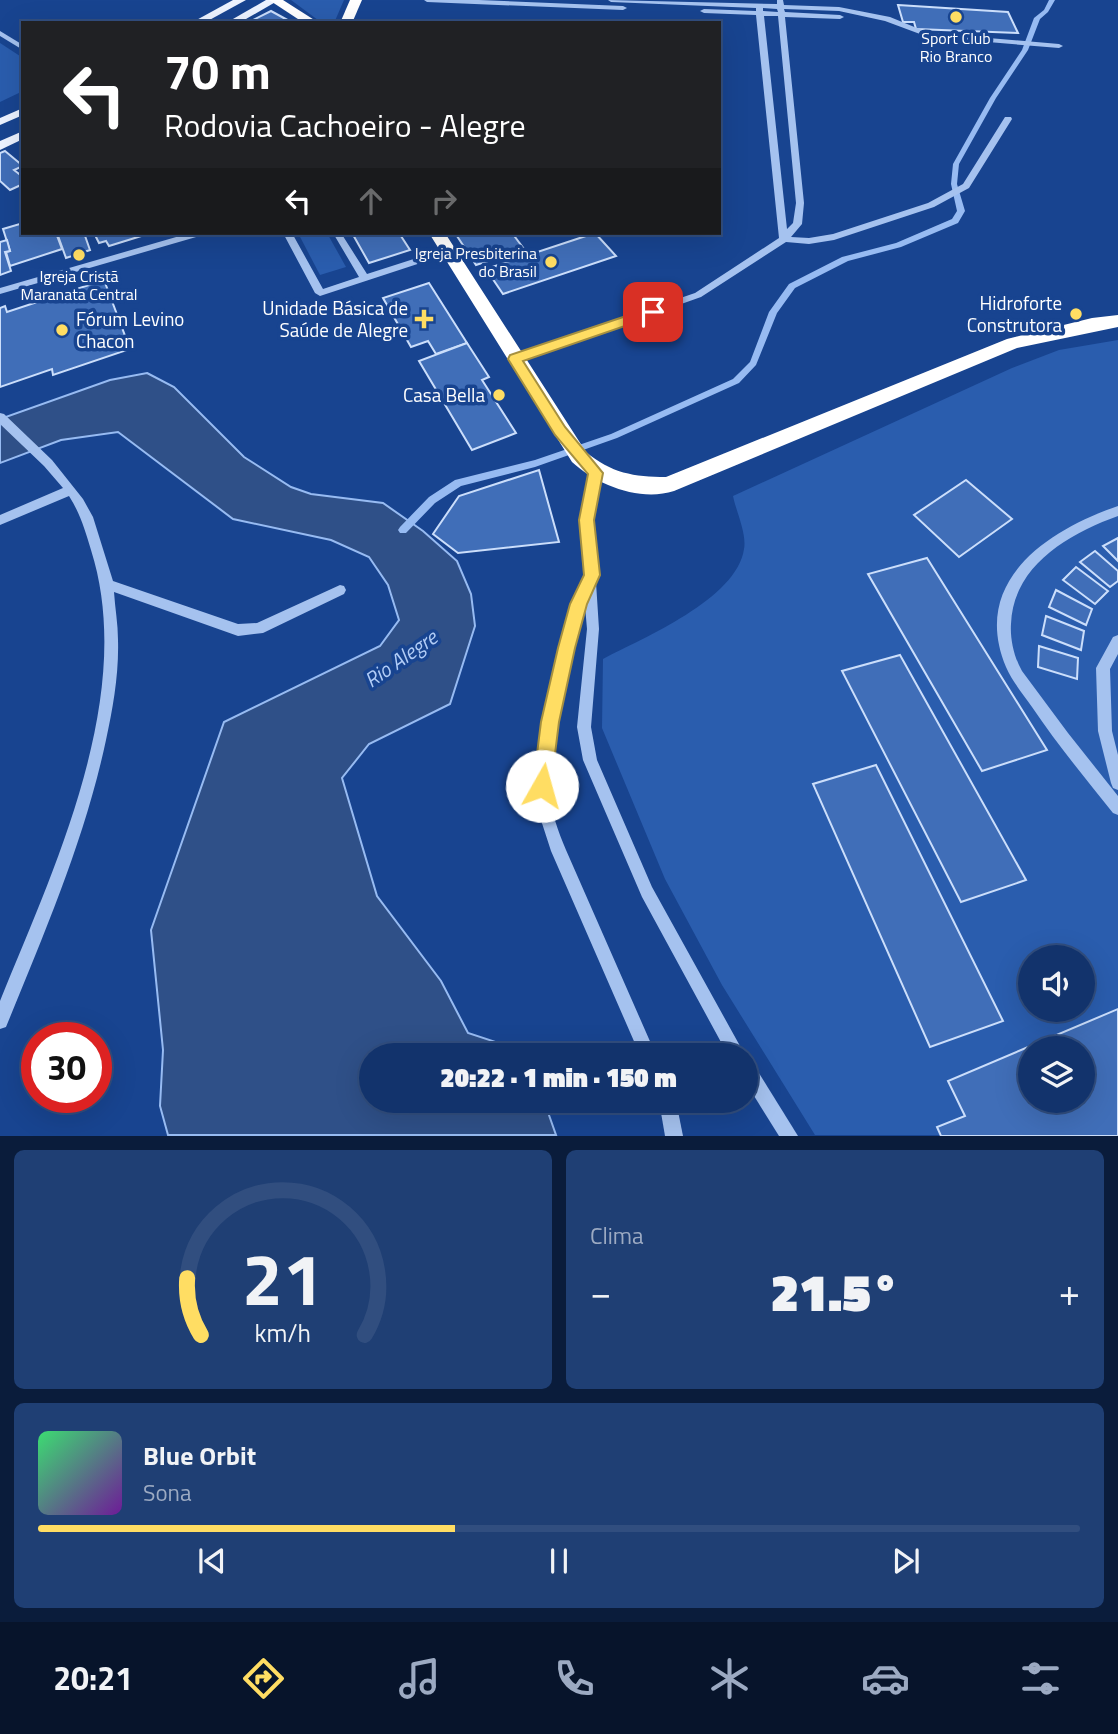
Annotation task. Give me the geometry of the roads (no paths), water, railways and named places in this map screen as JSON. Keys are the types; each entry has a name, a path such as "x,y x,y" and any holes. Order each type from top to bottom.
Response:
{"highway":[{"path":"274,0 310,21"},
{"path":"346,21 356,0"},
{"path":"438,235 560,431 579,457 596,473 633,485 667,485 1013,343 1092,324 1118,321"}],"main road":[{"path":"200,21 241,0"},
{"path":"235,21 274,0"},
{"path":"0,122 21,112"},
{"path":"0,146 21,135"}],"street":[{"path":"427,0 759,6"},
{"path":"611,0 781,7 856,17 867,15 928,35 1059,46"},
{"path":"759,6 784,239"},
{"path":"515,359 698,295 784,239 797,224 800,204 781,7"},
{"path":"0,33 21,47"},
{"path":"784,239 808,241 834,237 944,198 966,186 1008,119"},
{"path":"0,291 193,235"},
{"path":"289,235 320,292 448,251"},
{"path":"338,235 364,278"},
{"path":"0,417 71,490 87,516 107,585 112,636 107,714 79,814 0,1021"},
{"path":"596,473 586,520 592,575 593,629 584,727 590,760 647,891 730,1043"},
{"path":"0,520 71,490"},
{"path":"1118,511 1088,520 1043,548 1014,580 1002,621 1011,663 1045,714 1118,808"},
{"path":"592,575 578,604 566,648 550,722 542,786 553,836 591,931 643,1043"},
{"path":"107,585 238,630 258,629 340,590"},
{"path":"1118,642 1103,668 1105,731 1118,783"},
{"path":"758,1087 789,1136"},
{"path":"670,1113 674,1136"}],"water":[{"name":"Rio Alegre","path":"147,373 174,387 244,457 291,487 311,494 383,503 423,531 457,561 471,594 475,626 450,704 369,744 342,778 377,896 441,981 468,1033 499,1043 359,1043 359,1113 548,1113 556,1135 168,1135 160,1106 163,1050 151,930 224,722 380,646 399,620 388,585 369,557 331,540 233,519 118,432 61,440 0,463 0,419 110,380"}],"waterway":[{"path":"403,530 432,500 458,483 535,463 614,436 736,381 753,363 773,312 792,286 845,259 898,245 955,221 961,211 954,184 956,164 993,98 1025,50 1037,18 1046,11 1052,0"}],"place":[{"name":"Sport Club Rio Branco","path":"956,17"},
{"name":"Igreja Cristã Maranata Central","path":"79,255"},
{"name":"Igreja Presbiterina do Brasil","path":"551,262"},
{"name":"Hidroforte Construtora","path":"1076,314"},
{"name":"Unidade Básica de Saúde de Alegre","path":"424,319"},
{"name":"Fórum Levino Chacon","path":"62,330"},
{"name":"Casa Bella","path":"499,395"}]}
